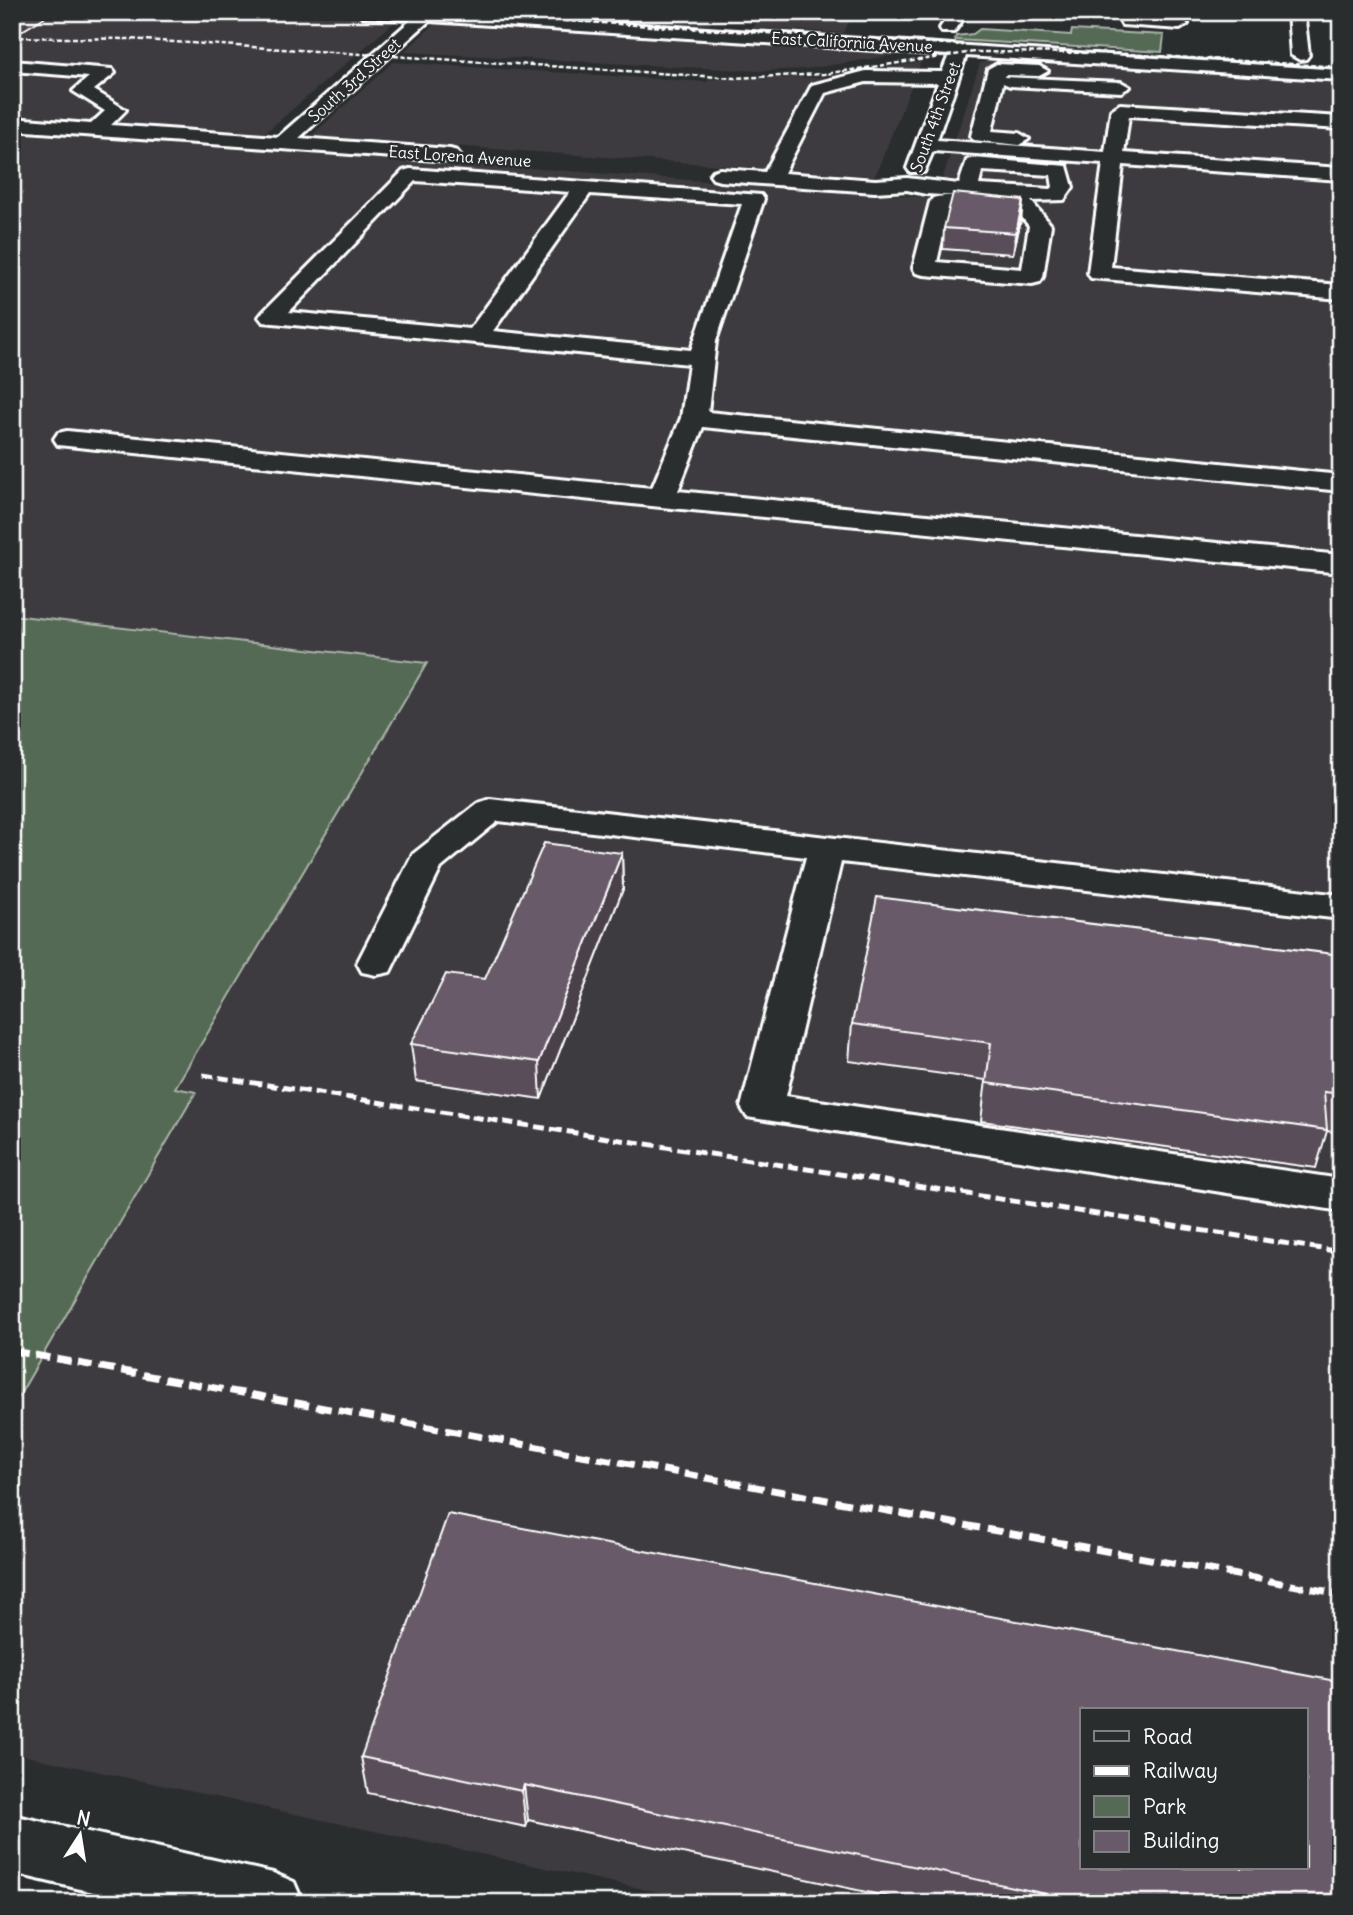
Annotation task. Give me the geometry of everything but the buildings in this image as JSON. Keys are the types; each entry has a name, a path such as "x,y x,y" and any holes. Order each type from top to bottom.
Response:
{"street":[{"name":"East California Avenue","path":"363,12 726,28 961,49 1341,75"},
{"path":"948,28 960,12"},
{"path":"1296,12 1300,55"},
{"name":"South 3rd Street","path":"283,143 425,16"},
{"path":"1128,21 1181,18 1179,44"},
{"name":"South 4th Street","path":"906,184 914,174 961,49"},
{"path":"1158,63 1157,78 1341,89"},
{"path":"12,66 106,73 82,90 117,110 95,130"},
{"path":"1341,174 1184,163 1115,152 981,136 997,69 1121,75 1120,110 1115,152 1099,273 1341,292"},
{"path":"772,178 818,89 832,83 866,76 950,78"},
{"path":"1156,94 1341,105"},
{"path":"1120,110 1341,123"},
{"path":"1184,163 1185,114"},
{"name":"East Lorena Avenue","path":"12,124 465,156"},
{"path":"925,145 1115,152"},
{"path":"702,173 882,186 906,184 967,191 1021,202 1040,225 1032,277 923,268 940,202 1021,202 1057,196 1063,187 1060,170 974,164 967,191"},
{"path":"661,499 694,418 702,358 704,341 754,199 410,175 271,317 702,358"},
{"path":"477,336 585,186"},
{"path":"694,418 1341,483"},
{"path":"67,439 1341,565"},
{"path":"376,963 426,862 490,810 1341,907"},
{"path":"826,849 762,1107 1341,1195"},
{"path":"12,1844 272,1903"}],"shaded area":[{"path":"12,12 290,12 398,19 265,133 12,115"},
{"path":"589,12 719,12 709,25 591,18 595,13"},
{"path":"764,12 854,13 843,33 753,28"},
{"path":"438,21 921,51 806,69 759,71 404,52"},
{"path":"993,60 1341,81 1341,1903 708,1903 12,1753 12,1408 195,1093 175,1089 427,664 12,615 12,130 936,198 980,63"},
{"path":"393,62 707,82 709,79 833,77 921,62 875,176 311,136"}],"green space":[{"path":"980,29 1071,35 1072,30 1164,35 1162,52 955,40 956,36 973,34"},
{"path":"12,615 427,663 175,1088 196,1092 12,1408"}],"railway":[{"path":"422,12 963,45"},
{"path":"12,37 128,39 734,78 824,74 974,52 1101,53"},
{"path":"1093,52 1341,67"},
{"path":"203,1075 1341,1252"},
{"path":"13,1351 1341,1594"}]}
